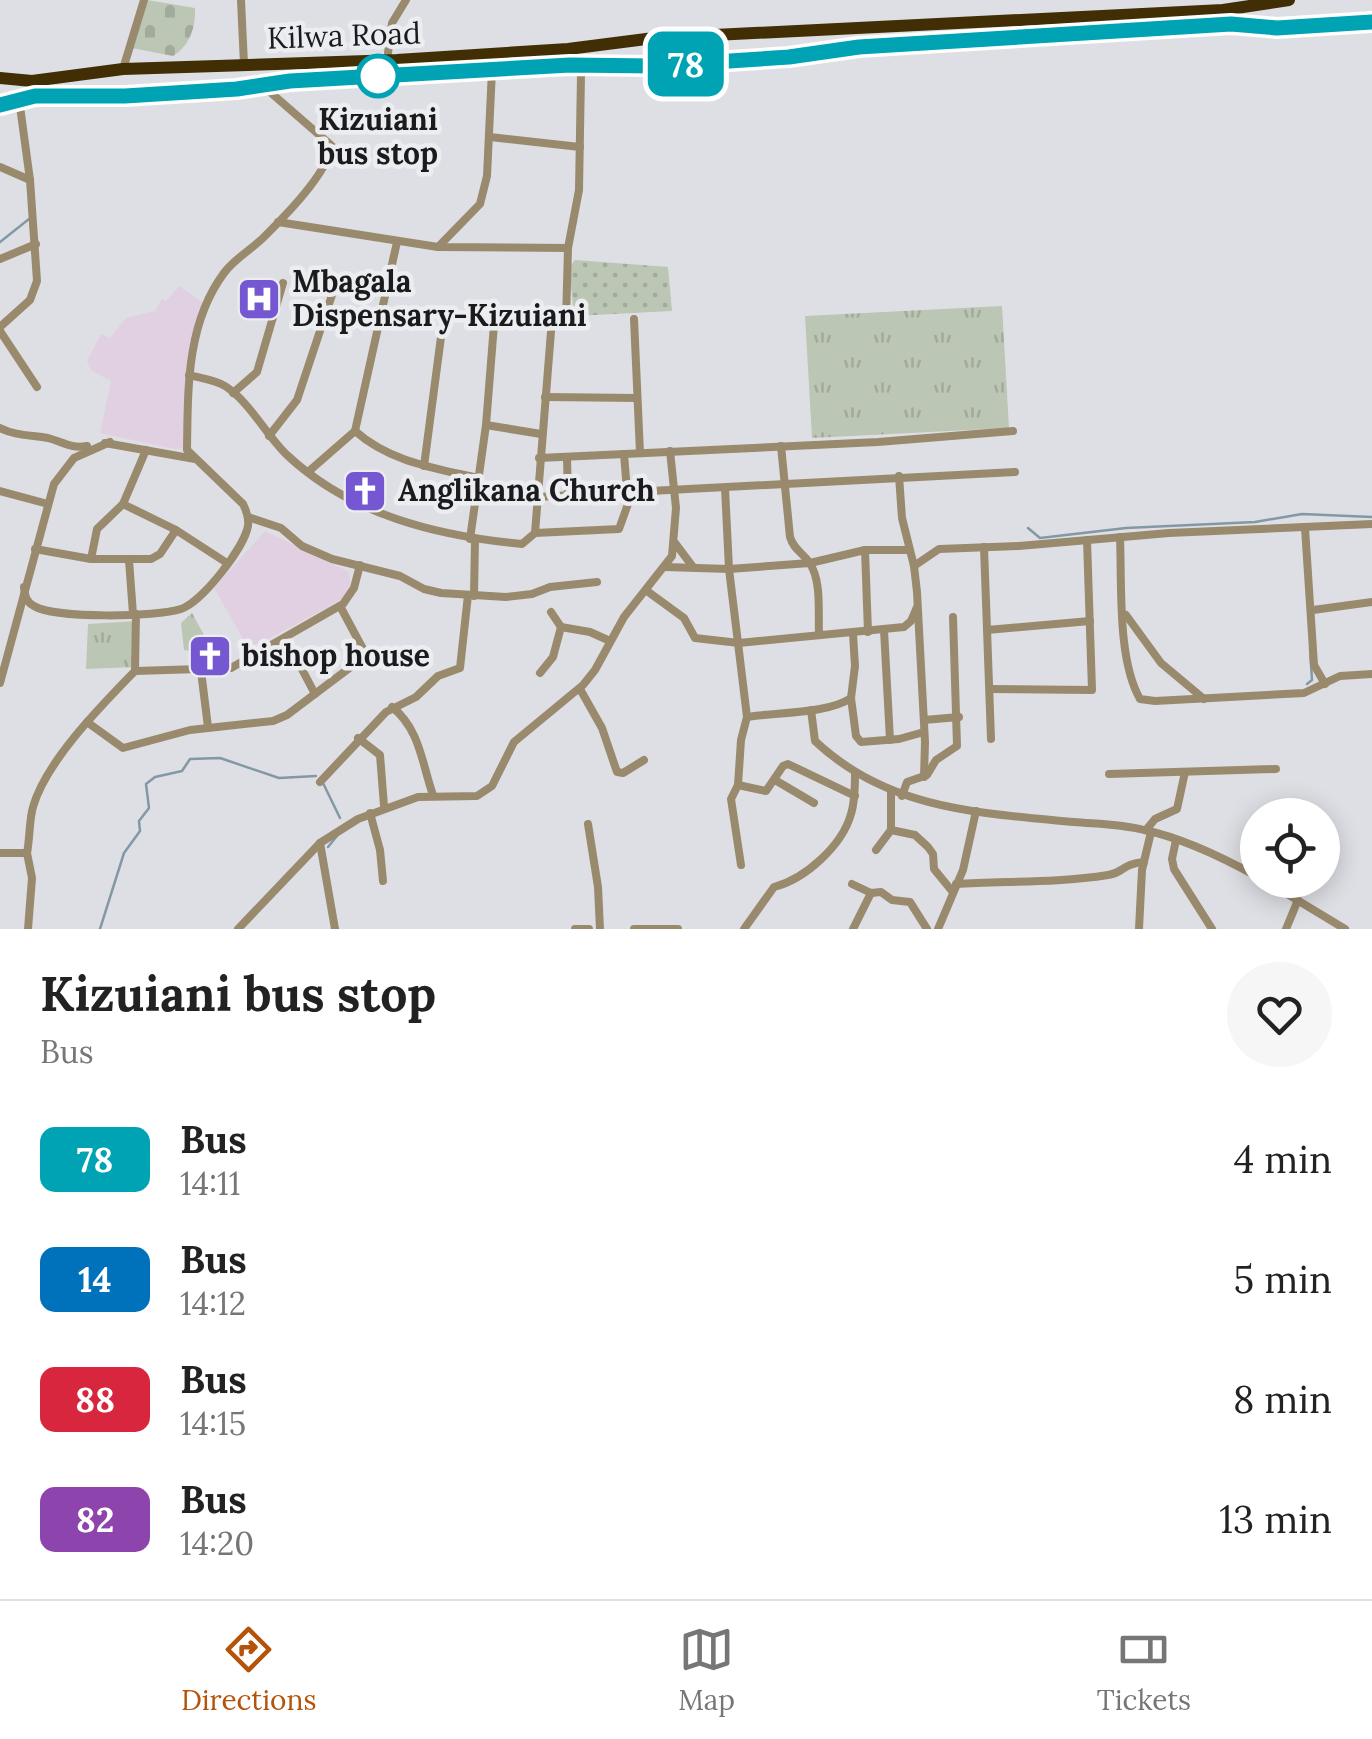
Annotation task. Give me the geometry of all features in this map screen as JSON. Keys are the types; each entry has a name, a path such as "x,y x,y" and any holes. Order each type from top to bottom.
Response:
{"highway":[{"name":"Kilwa Road","path":"0,78 32,81 123,69 397,60 568,49 654,38 1223,10 1289,0"},
{"name":"Kilwa Road","path":"0,104 35,96 125,96 290,81 570,65 653,66 789,57 859,47 1231,24 1277,28 1372,22"},
{"path":"0,78 6,92 0,104"}],"street":[{"path":"123,69 144,0"},
{"path":"241,0 244,64"},
{"path":"388,53 392,23 406,0"},
{"path":"438,246 480,204 487,176 492,70"},
{"path":"566,320 568,248 578,190 580,75"},
{"path":"16,617 40,610 87,615 183,608 198,598 245,537 248,517 243,504 187,450 188,375 203,308 224,272 278,222 328,160 332,146 262,86"},
{"path":"19,99 36,244 36,281 30,300 0,329 37,387"},
{"path":"490,137 580,147"},
{"path":"0,167 30,180"},
{"path":"278,222 438,246 568,248"},
{"path":"308,472 356,431 397,242"},
{"path":"0,259 36,244"},
{"path":"233,393 256,372 283,282"},
{"path":"269,436 297,400 332,295"},
{"path":"320,782 358,738 392,708 416,697 438,676 460,668 471,596 472,539 496,312"},
{"path":"535,533 552,319"},
{"path":"634,319 640,453"},
{"path":"424,466 440,337"},
{"path":"188,375 224,385 269,436 332,490 388,516 435,532 472,539 522,544 535,533 620,529 630,490 624,454"},
{"path":"545,397 636,398"},
{"path":"486,424 541,434"},
{"path":"0,428 20,436 49,438 74,449 110,442 195,459"},
{"path":"356,431 379,450 424,466 478,478"},
{"path":"540,458 1012,432"},
{"path":"0,683 5,637 16,617 54,484 66,465 83,452 110,442"},
{"path":"781,446 794,548 810,562 817,585 819,634"},
{"path":"91,559 97,529 123,504 146,450"},
{"path":"238,929 320,843 384,806 433,795 485,793 501,774 514,742 580,689 596,670 624,617 672,556 674,490 670,451"},
{"path":"568,459 568,494"},
{"path":"536,498 1015,472"},
{"path":"899,476 902,518 914,566 924,777"},
{"path":"725,488 729,569 747,716 738,785 732,798 741,865"},
{"path":"0,490 48,504"},
{"path":"123,504 176,530 226,564"},
{"path":"248,517 281,528 302,546 400,576 424,589 471,596 526,595 550,586 597,582"},
{"path":"914,566 941,552 984,547 1372,524"},
{"path":"1305,528 1314,665 1325,684"},
{"path":"35,548 91,559 152,559 176,530"},
{"path":"1120,537 1128,660 1140,699 1304,693 1340,676 1372,674"},
{"path":"990,689 1092,690 1086,540"},
{"path":"675,543 694,567"},
{"path":"984,547 991,739"},
{"path":"665,567 729,569 810,562 865,550 908,550"},
{"path":"865,550 868,632"},
{"path":"28,929 32,878 28,853 31,812 37,796 88,722 135,671 135,614 129,560"},
{"path":"135,671 201,672 240,665 340,606 354,588 360,565"},
{"path":"24,587 28,602 40,610"},
{"path":"647,591 684,618 695,638 739,642 904,627 917,607"},
{"path":"1312,610 1372,602"},
{"path":"88,722 122,748 208,727 273,721 287,715 360,660 363,648 340,606"},
{"path":"1124,611 1161,663 1204,699"},
{"path":"551,612 561,627 590,632 610,641"},
{"path":"902,796 908,782 924,777 936,760 957,746 954,616"},
{"path":"987,630 1090,622"},
{"path":"540,673 553,657 561,627"},
{"path":"884,630 890,740"},
{"path":"853,634 851,698 856,736 861,742 924,732"},
{"path":"286,639 316,694"},
{"path":"201,672 208,727"},
{"path":"580,689 602,728 617,772 623,773 644,760"},
{"path":"747,716 812,710 851,698"},
{"path":"392,708 406,718 433,795"},
{"path":"812,710 815,742 855,774 890,792 976,811 1148,831 1240,869"},
{"path":"924,720 959,717"},
{"path":"358,738 380,756 384,806"},
{"path":"738,785 760,792 788,764 855,796"},
{"path":"1109,774 1276,769"},
{"path":"1139,929 1148,831 1155,820 1177,809 1185,772"},
{"path":"744,929 774,887 792,882 836,843 852,812 855,774"},
{"path":"776,780 814,803"},
{"path":"876,850 891,830 890,792"},
{"path":"938,929 967,854 976,811"},
{"path":"370,814 380,850 383,882"},
{"path":"588,824 600,929"},
{"path":"891,830 915,834 933,854 934,868 954,888 1117,874 1126,864 1144,862"},
{"path":"1176,840 1172,864 1203,924 1212,929"},
{"path":"320,843 336,929"},
{"path":"0,853 28,853"},
{"path":"852,884 871,893 882,892 892,900 910,902 928,929"},
{"path":"854,929 871,893"},
{"path":"1295,898 1345,929"},
{"path":"1286,929 1298,900"},
{"path":"575,929 589,929"},
{"path":"634,929 676,929"}],"shaded area":[{"path":"179,286 203,303 190,373 185,448 100,433 111,381 92,371 87,361 101,334 110,338 126,318 155,311 162,299 166,301"},
{"path":"265,531 349,572 351,587 345,597 326,608 261,643 247,646 214,588"}],"green space":[{"path":"147,0 195,8 190,36 173,56 132,48"},
{"path":"575,260 668,267 672,311 574,316 569,267"},
{"path":"1002,306 1009,428 812,438 805,316"},
{"path":"192,613 209,644 192,651 184,650 181,623"},
{"path":"137,621 135,667 86,669 88,624"}],"waterway":[{"path":"0,242 29,219"},
{"path":"1028,528 1040,538 1126,528 1255,522 1302,514 1372,517"},
{"path":"1307,684 1312,680 1310,648"},
{"path":"100,929 124,853 140,831 139,821 149,808 146,784 155,777 182,771 190,759 220,758 279,778 316,776"},
{"path":"323,783 340,818"},
{"path":"328,847 337,836"}],"bus line":[{"name":"78","path":"0,105 35,96 125,96 237,89 290,81 570,65 653,66 789,57 859,47 1231,24 1277,28 1372,22"}],"place":[{"name":"Kizuiani bus stop","path":"378,76"},
{"name":"Mbagala Dispensary-Kizuiani","path":"259,299"},
{"name":"Anglikana Church","path":"365,491"},
{"name":"bishop house","path":"210,656"}]}
